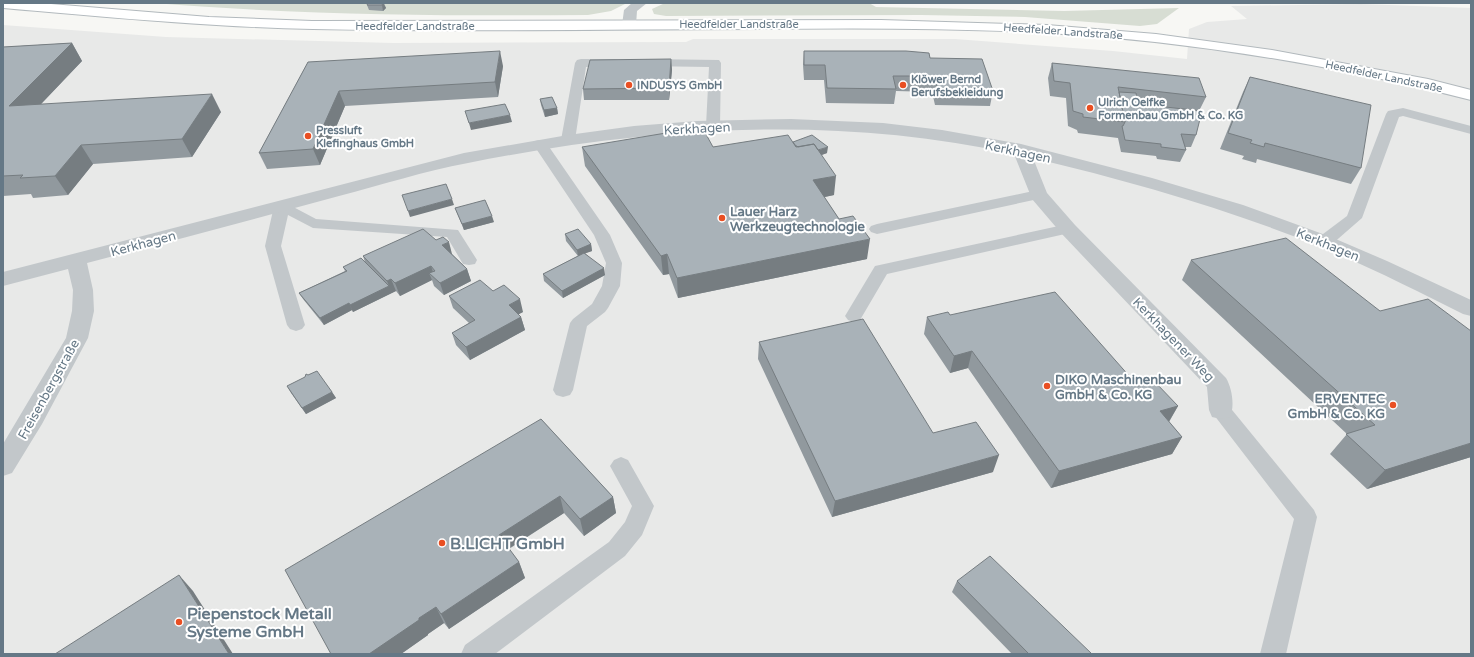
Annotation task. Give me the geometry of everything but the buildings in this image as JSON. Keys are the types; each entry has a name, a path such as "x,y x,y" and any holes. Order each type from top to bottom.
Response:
{"main road":[{"name":"Heedfelder Landstraße","path":"3,4 201,21 312,25 430,26 889,24 1000,27 1094,33 1188,42 1272,54 1428,84 1471,95"}],"street":[{"path":"628,25 631,10 640,3"},
{"name":"Kerkhagen","path":"3,279 464,158 606,134 713,126 785,124 856,126 929,134 1020,149 1190,194 1324,241 1412,280 1471,310"},
{"name":"Kerkhagener Weg","path":"1020,149 1038,195 1068,229 1218,384 1221,410"},
{"name":"Freisenbergstraße","path":"3,466 33,417 77,338 83,311 83,290 76,261"}],"lane":[{"path":"568,140 581,62 715,63 713,126"},
{"path":"1324,241 1354,218 1393,114 1403,112 1471,130"},
{"path":"540,144 602,235 614,263 611,286 599,308 579,323 563,390"},
{"path":"877,229 1038,195"},
{"path":"296,324 273,246 282,206 313,222 452,233 469,260"},
{"path":"854,316 881,270 1068,229"},
{"name":"Kerkhagener Weg","path":"1221,410 1306,517 1273,654"},
{"path":"474,654 617,549 634,528 643,506 621,466"}],"shaded area":[{"path":"154,3 627,3 611,11 588,15 425,15 263,10"},
{"path":"665,3 869,3 876,7 1064,11 1179,8 1157,24 1140,26 1025,17 921,15 666,16 654,14 652,9"},
{"path":"1361,4 1471,8 1471,654 3,654 3,25 166,37 393,43 686,42 693,39 955,39 1113,51 1187,59 1189,29 1207,22 1247,19 1231,6"}],"place":[{"name":"INDUSYS GmbH","path":"629,85"},
{"name":"Klöwer Bernd Berufsbekleidung","path":"903,85"},
{"name":"Ulrich Oelfke Formenbau GmbH & Co. KG","path":"1090,108"},
{"name":"Pressluft Klefinghaus GmbH","path":"308,136"},
{"name":"Lauer Harz Werkzeugtechnologie","path":"722,218"},
{"name":"DIKO Maschinenbau GmbH & Co. KG","path":"1047,386"},
{"name":"ERVENTEC GmbH & Co. KG","path":"1393,405"},
{"name":"B.LICHT GmbH","path":"442,543"},
{"name":"Piepenstock Metall Systeme GmbH","path":"179,622"}]}
